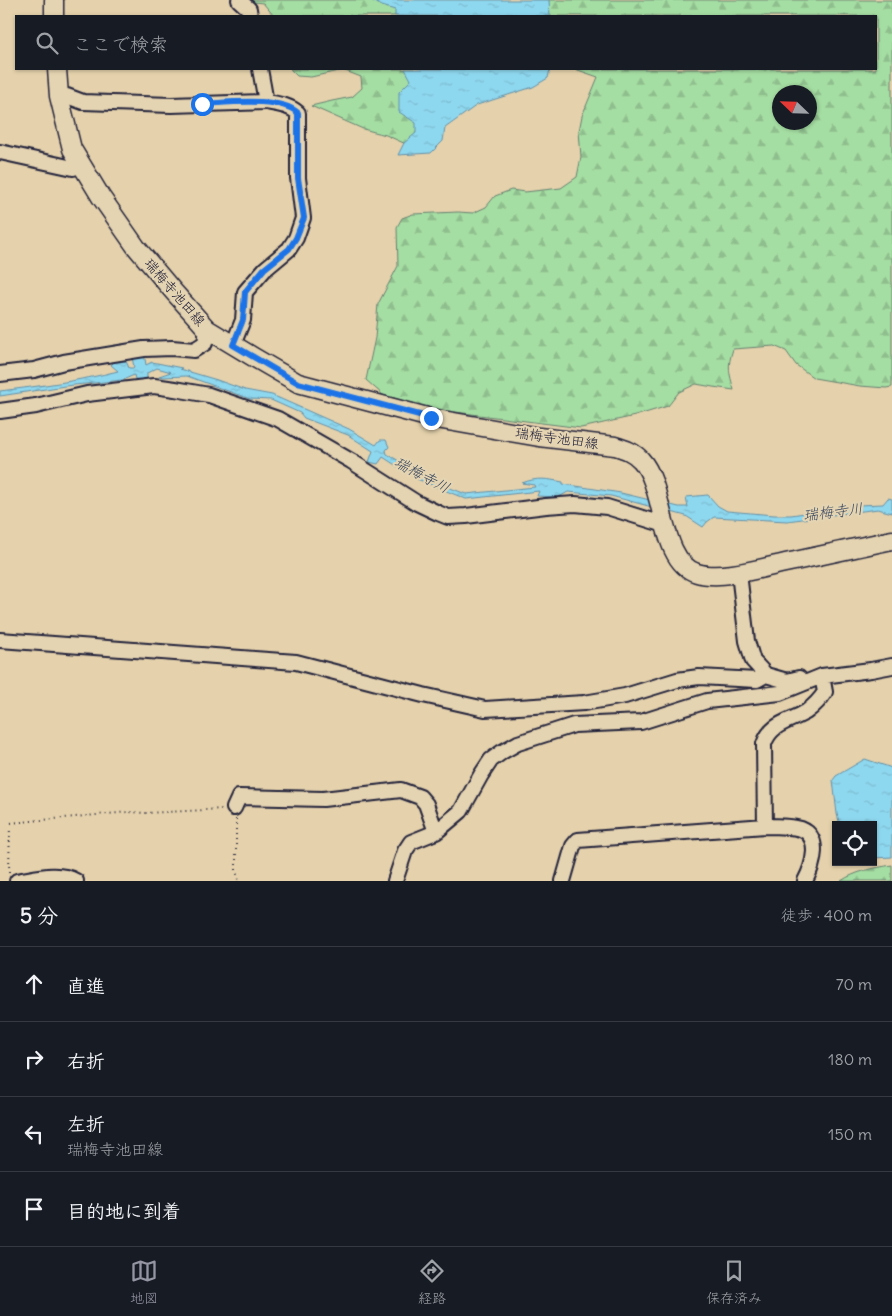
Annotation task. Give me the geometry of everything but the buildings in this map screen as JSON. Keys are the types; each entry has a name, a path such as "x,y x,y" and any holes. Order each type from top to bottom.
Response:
{"main road":[{"path":"54,0 54,15"},
{"name":"瑞梅寺池田線","path":"57,70 60,96 72,149 101,197 136,247 172,291 207,329 298,383 431,418 538,437 615,446 633,453 640,459 652,476 665,525"},
{"path":"665,525 674,551 683,564 690,570 709,575 738,573 892,540"}],"street":[{"path":"239,0 249,9 250,15"},
{"path":"260,70 266,102"},
{"path":"60,96 67,96 83,102 161,104 266,102 280,104 294,109 298,113 298,178 304,218 296,238 289,249 264,269 245,292 243,320 233,345"},
{"path":"0,152 73,168 82,165"},
{"path":"0,374 34,370 64,362 144,349 172,348 194,350 205,343 207,329"},
{"path":"0,411 36,406 86,394 154,386 175,389 209,395 278,419 417,503 448,517 575,504 607,507 665,525"},
{"path":"738,573 747,641 753,661 766,675 787,681 799,678 801,686"},
{"path":"0,640 296,662 485,709 584,702 625,696 677,680 699,677 757,680 766,675"},
{"path":"395,881 404,851 411,842 436,832 461,811 491,760 518,744 574,726 640,722 707,701 773,694 801,686 822,676 892,666"},
{"path":"766,826 764,744 774,728 806,712 818,702 825,692 822,676"},
{"path":"234,808 239,797 322,799 401,790 420,797 426,804 436,832"},
{"path":"563,881 573,846 578,840 766,826 803,830 814,842 814,858 805,881"},
{"path":"13,876 68,877 76,881"}],"path":[{"path":"13,876 10,823 128,812 148,813 234,808 238,881"}],"green space":[{"path":"251,0 386,0 402,15 273,15 263,3"},
{"path":"532,0 892,0 892,387 860,386 814,378 796,365 786,351 774,346 733,349 729,370 734,390 696,384 679,392 668,406 635,416 581,428 432,409 383,395 366,380 375,338 378,304 398,266 397,227 402,218 413,214 473,213 486,207 495,196 511,190 525,192 561,188 577,177 581,157 579,131 582,116 598,77 578,70 877,70 877,15 534,15"},
{"path":"291,70 343,70 311,77 297,76"},
{"path":"343,70 414,70 421,127 408,145 386,135 363,129 311,106 352,97 362,88 361,77"},
{"path":"892,865 892,881 841,881 859,872"}],"water":[{"path":"371,0 549,0 550,15 395,15 395,10"},
{"path":"406,70 550,70 548,78 533,87 477,105 445,128 443,141 431,153 398,155 404,143 416,133 416,123 399,112 399,92 411,80"},
{"name":"瑞梅寺川","path":"144,353 146,365 152,362 182,368 180,369 245,390 272,395 349,429 376,445 380,440 386,440 389,447 386,450 387,454 437,483 466,494 535,487 534,485 522,483 542,479 621,493 679,507 688,507 686,497 708,495 718,506 727,511 791,515 859,505 883,504 888,498 892,499 892,513 878,509 787,521 714,517 703,527 686,516 611,496 568,492 559,497 537,496 539,491 466,499 417,479 383,457 378,464 369,462 373,451 348,435 304,418 300,413 271,400 250,399 187,376 159,376 171,372 157,368 147,373 147,380 135,379 134,375 123,380 65,386 0,396 0,391 45,385 118,371 111,365 115,361 126,361 129,368 134,368 132,356"},
{"path":"865,759 892,768 892,857 877,858 877,821 839,821 833,780 836,776"}],"route":[{"path":"202,104 266,102 280,104 294,109 298,113 298,178 304,218 296,238 289,249 264,269 245,292 243,320 233,345 298,383 431,418"}]}
